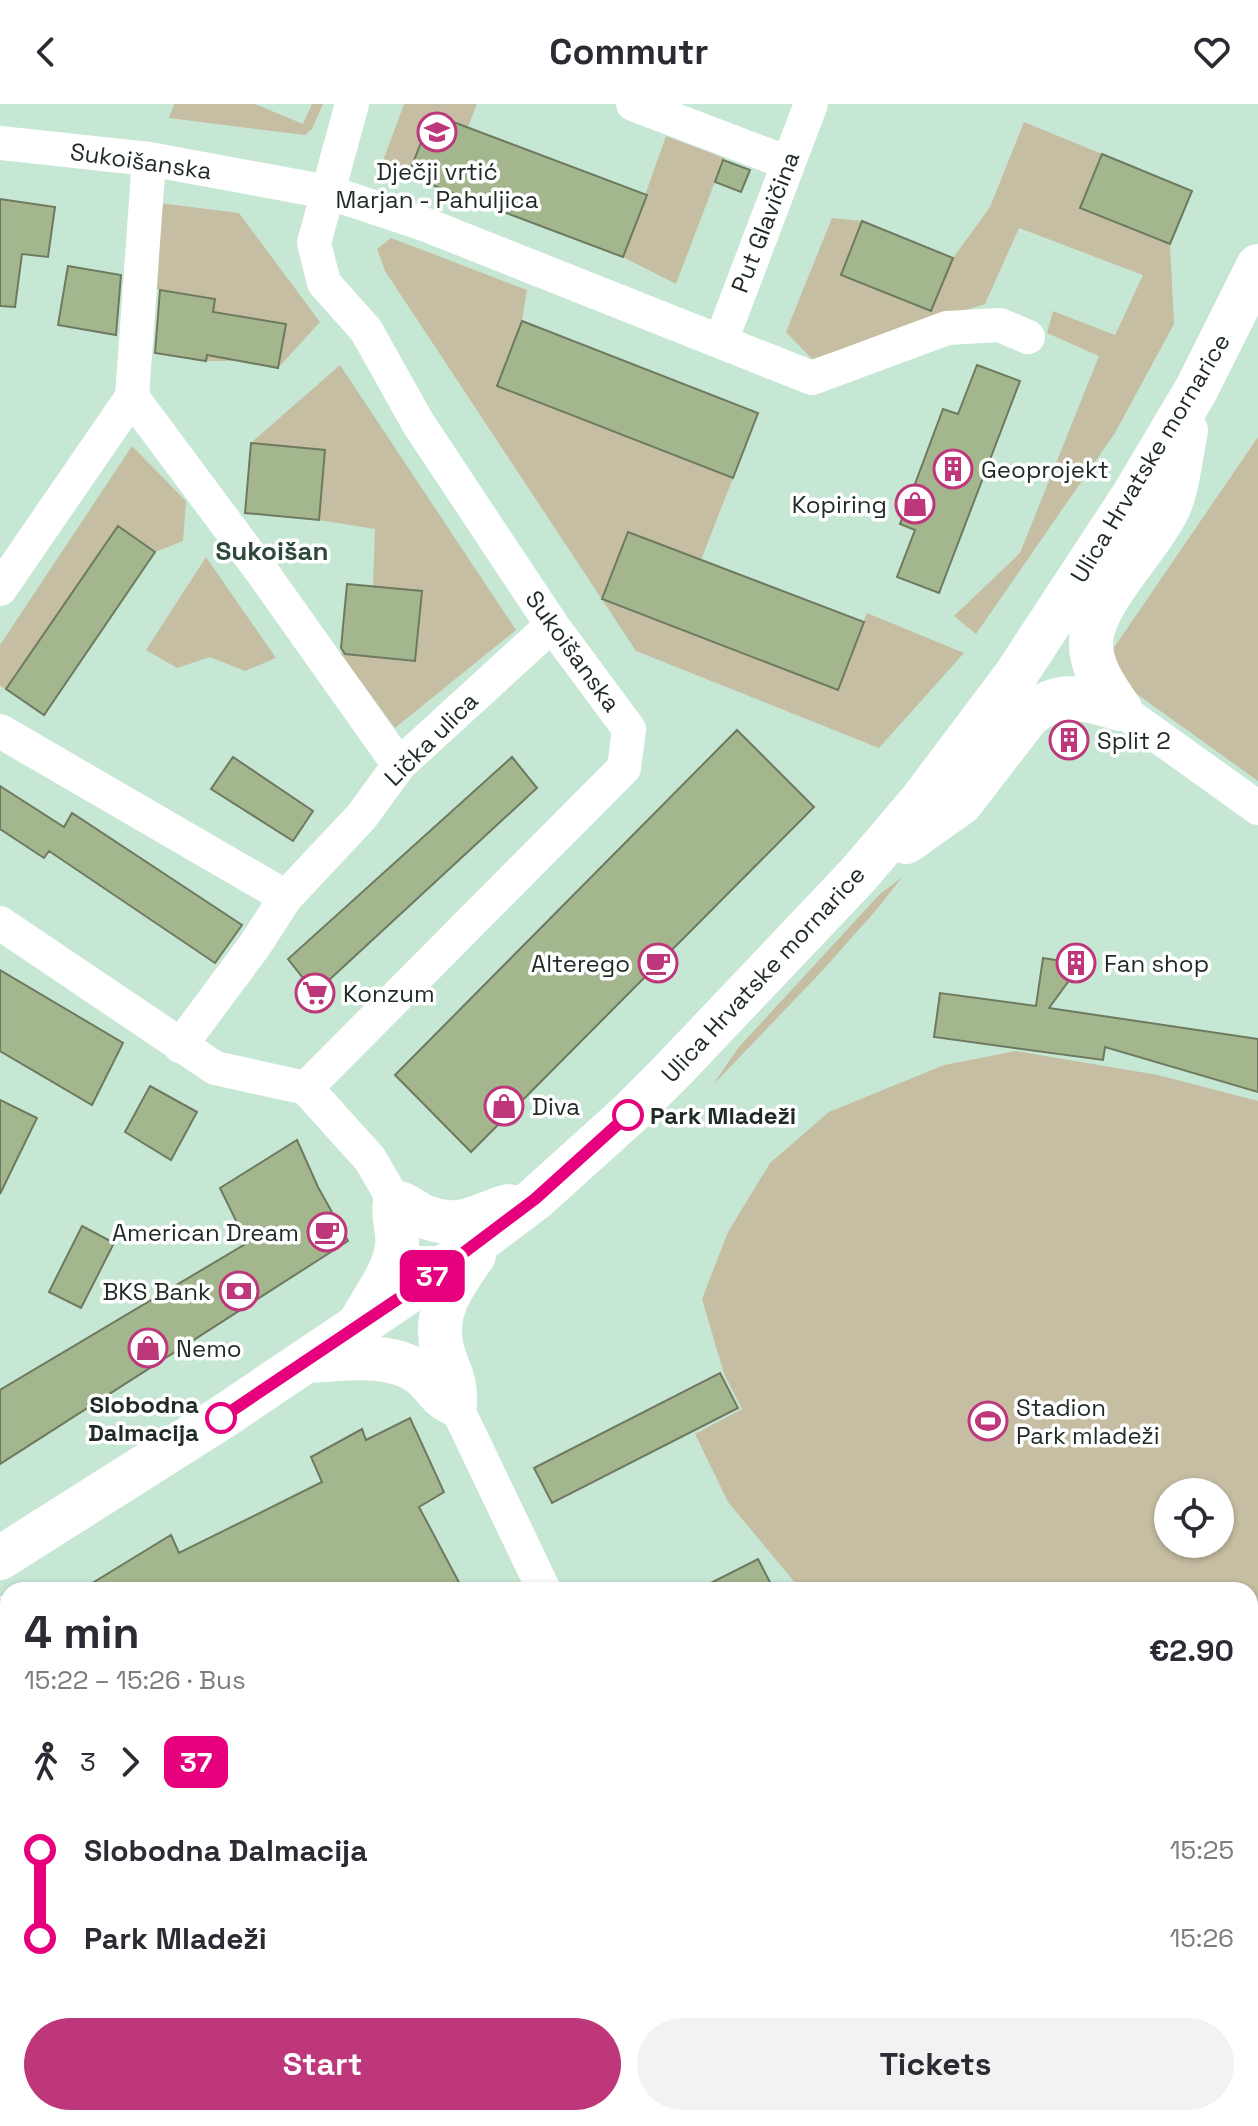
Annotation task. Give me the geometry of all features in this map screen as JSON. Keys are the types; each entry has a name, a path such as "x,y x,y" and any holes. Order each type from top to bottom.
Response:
{"main road":[{"name":"Ulica Hrvatske mornarice","path":"0,1558 221,1418 489,1234 535,1199 674,1069 858,875 921,801 1037,645 1133,496 1196,390 1258,266"},
{"path":"1120,709 1098,673 1091,642 1104,606 1168,508 1196,390"},
{"path":"858,875 961,803 1028,716 1041,704 1054,699 1087,699 1120,709"},
{"path":"356,1328 394,1260 398,1244 392,1217 395,1202 407,1204 413,1211 445,1222 467,1222 535,1199"},
{"path":"306,1361 388,1361 420,1372 441,1398 455,1404 456,1384 442,1349 439,1330 441,1314 448,1293 489,1234"}],"street":[{"path":"328,192 352,104"},
{"path":"633,104 788,163"},
{"name":"Put Glavičina","path":"721,341 811,104"},
{"name":"Sukoišanska","path":"0,143 149,159 328,192 424,224 812,378 947,328 1000,325 1028,337"},
{"path":"0,589 132,397 149,159"},
{"name":"Sukoišanska","path":"306,1088 624,768 629,729 552,625 418,423 366,330 324,283 314,243 328,192"},
{"path":"132,397 260,569 399,765"},
{"name":"Lička ulica","path":"180,1046 255,945 286,897 362,816 399,765 552,625"},
{"path":"1120,709 1258,808"},
{"path":"0,731 286,897"},
{"path":"0,923 215,1068 306,1088 370,1159 395,1202"},
{"path":"455,1404 540,1582"}],"shaded area":[{"path":"174,104 255,104 303,124 312,104 323,104 312,129 305,135 169,118"},
{"path":"404,104 477,104 468,127 432,114 408,176 381,166"},
{"path":"1024,122 1102,154 1080,208 1170,244 1174,324 1115,433 976,634 954,616 1020,553 1099,356 1047,333 1053,311 1115,335 1143,275 1019,228 985,304 812,359 786,332 832,218 862,221 842,276 931,311 953,258 990,207"},
{"path":"666,136 724,158 676,284 623,257"},
{"path":"159,203 239,213 320,322 278,368 286,324 247,317 239,361 206,361 215,299 155,289"},
{"path":"391,238 527,290 522,321 497,386 733,478 701,560 628,532 602,600 385,271 377,249"},
{"path":"340,365 516,630 395,728 340,653 415,660 373,587 375,529 319,520 325,450 251,443"},
{"path":"1258,437 1258,781 1120,682 1113,649"},
{"path":"132,446 186,501 183,541 155,552 117,526 6,689 0,686 0,645"},
{"path":"206,557 276,658 245,671 210,657 177,668 146,650"},
{"path":"602,600 838,689 867,613 964,653 879,748 636,651"},
{"path":"902,877 823,970 713,1085 738,1048 879,895"},
{"name":"Stadion Park mladeži","path":"1016,1051 1158,1075 1258,1101 1258,1582 794,1582 728,1502 695,1434 742,1409 724,1374 702,1299 728,1232 770,1163 829,1112 944,1065"}],"building":[{"path":"432,114 647,195 623,257 408,176"},
{"path":"1102,154 1192,191 1170,244 1080,208"},
{"path":"723,160 750,170 741,192 715,182"},
{"path":"0,199 55,207 48,257 22,254 15,307 0,306"},
{"path":"862,221 953,258 931,311 841,275"},
{"path":"68,266 121,275 116,335 58,325"},
{"path":"160,290 215,299 213,312 286,324 278,368 207,355 206,361 155,353"},
{"path":"522,321 758,413 733,478 497,386"},
{"name":"Geoprojekt","path":"977,365 1020,381 939,593 897,577 915,530 900,524 943,409 958,414"},
{"path":"251,443 325,450 319,520 245,513"},
{"path":"118,526 155,552 44,715 6,689"},
{"path":"628,532 864,622 838,690 602,599"},
{"path":"347,584 422,591 415,661 345,654 341,648"},
{"path":"737,730 814,807 471,1152 395,1075"},
{"path":"233,757 313,811 293,841 211,789"},
{"path":"512,757 537,788 315,993 288,959"},
{"path":"0,786 64,827 72,813 242,925 215,963 49,851 44,858 0,829"},
{"path":"1043,958 1081,964 1049,1008 1258,1039 1258,1092 1105,1047 1103,1060 934,1037 940,993 1036,1006"},
{"path":"0,970 123,1043 92,1105 0,1051"},
{"path":"150,1086 197,1112 171,1160 125,1132"},
{"path":"0,1100 37,1118 0,1194"},
{"path":"297,1140 318,1187 348,1241 0,1464 0,1390 247,1243 220,1188"},
{"path":"82,1226 114,1243 81,1308 49,1292"},
{"path":"720,1373 738,1408 552,1503 534,1468"},
{"path":"410,1418 444,1492 419,1507 459,1582 94,1582 171,1535 179,1553 322,1482 311,1457 362,1429 366,1440"},
{"path":"758,1559 770,1582 713,1582"}],"bus line":[{"name":"37","path":"221,1418 438,1272 535,1199 628,1115"}],"place":[{"name":"Dječji vrtić Marjan - Pahuljica","path":"437,132"},
{"name":"Geoprojekt","path":"953,469"},
{"name":"Kopiring","path":"915,504"},
{"name":"Split 2","path":"1069,740"},
{"name":"Alterego","path":"658,963"},
{"name":"Fan shop","path":"1076,963"},
{"name":"Konzum","path":"315,993"},
{"name":"Diva","path":"504,1106"},
{"name":"Park Mladeži","path":"628,1115"},
{"name":"American Dream","path":"327,1232"},
{"name":"BKS Bank","path":"239,1291"},
{"name":"Nemo","path":"148,1348"},
{"name":"Slobodna Dalmacija","path":"221,1418"},
{"name":"Stadion Park mladeži","path":"988,1421"}],"district":[{"name":"Sukoišan","path":"272,551"}]}
